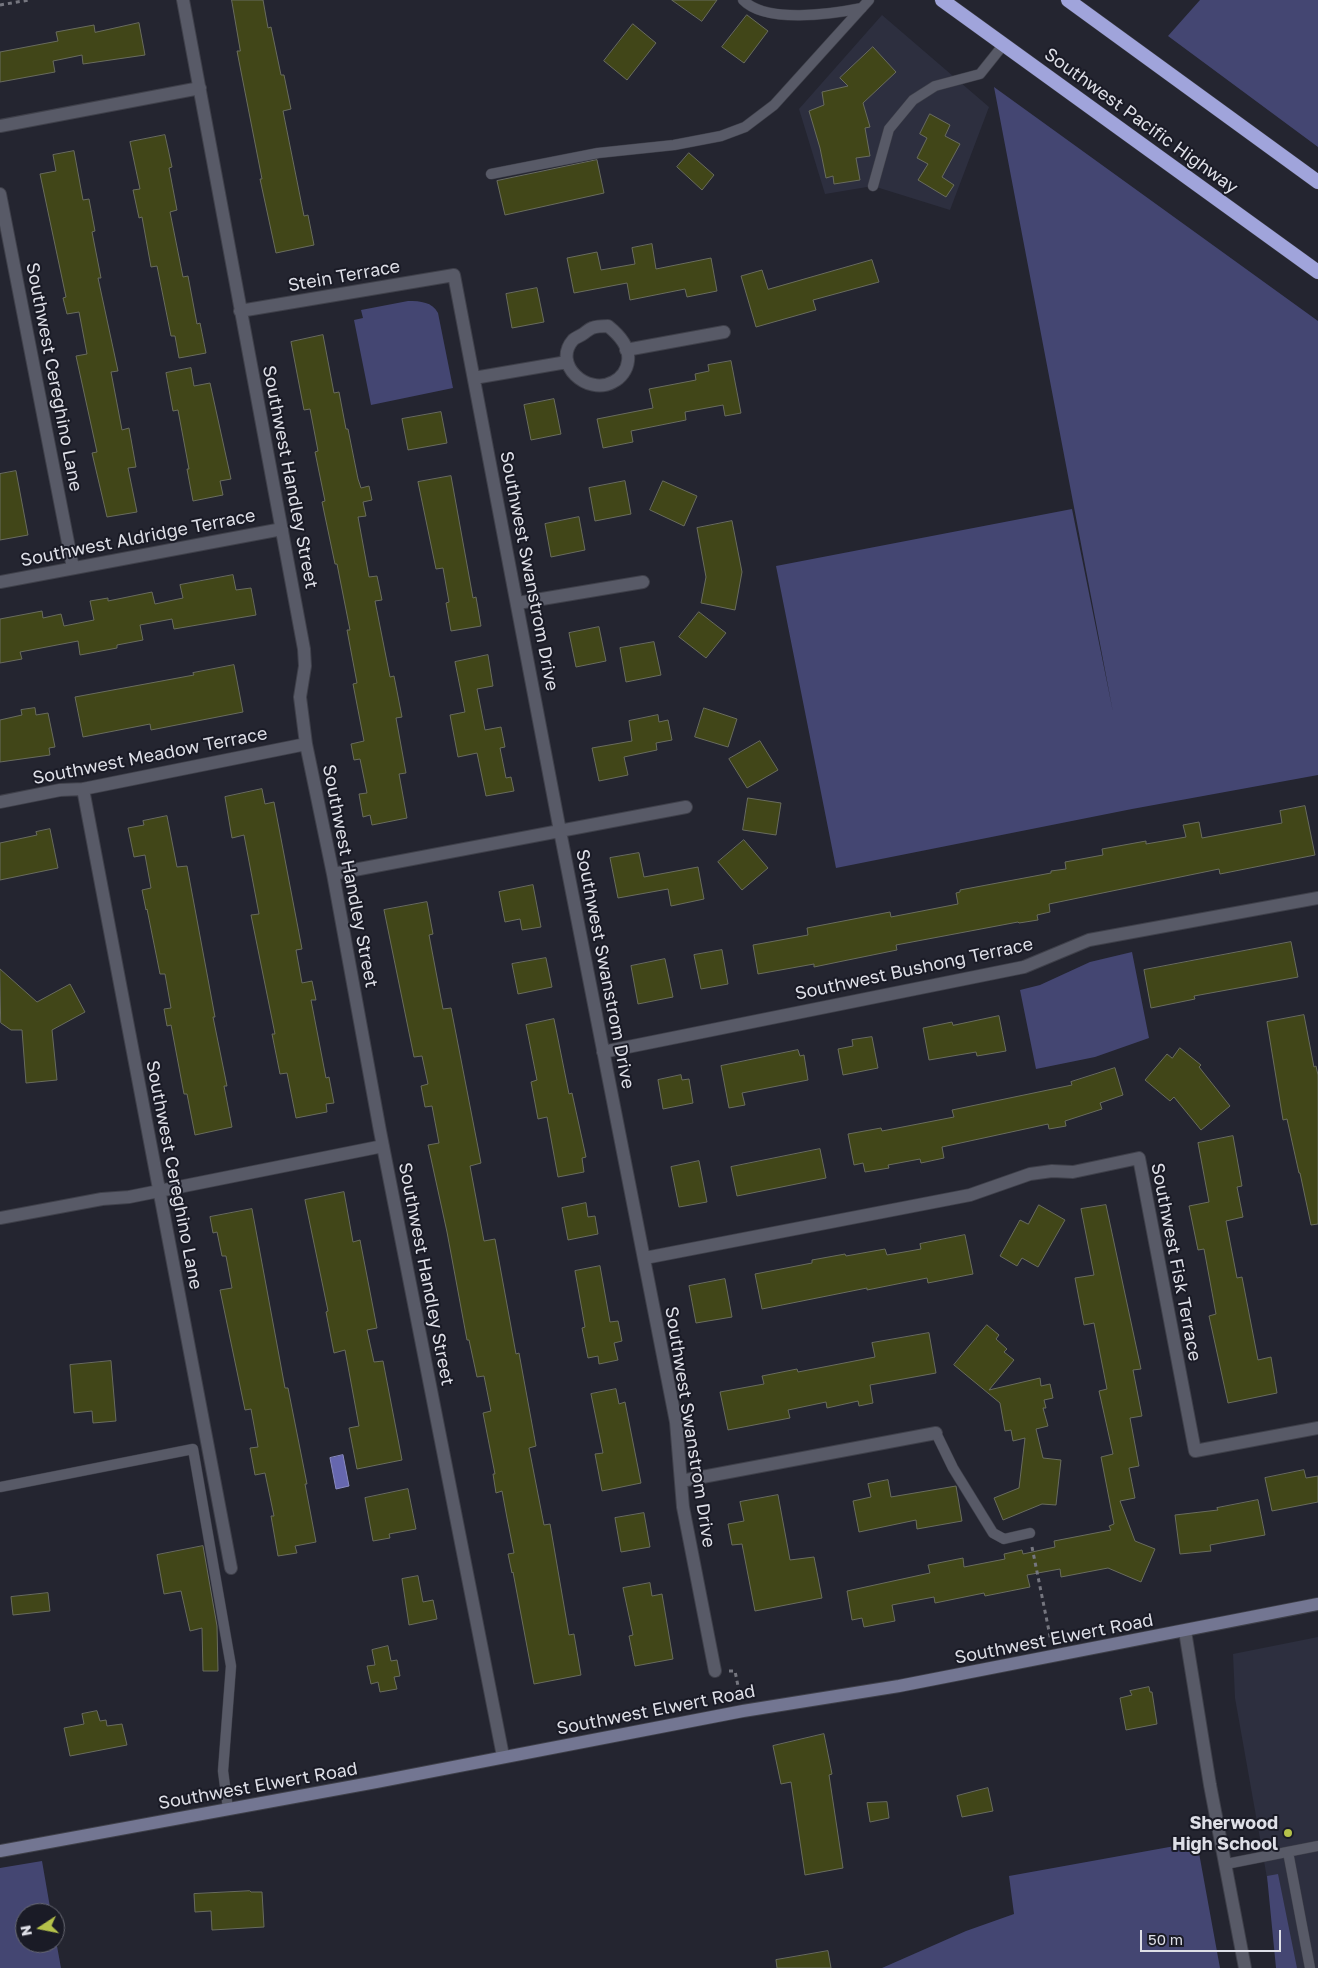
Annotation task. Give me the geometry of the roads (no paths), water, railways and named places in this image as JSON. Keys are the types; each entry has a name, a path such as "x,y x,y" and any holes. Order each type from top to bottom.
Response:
{"highway":[{"name":"Southwest Pacific Highway","path":"942,0 1318,272"},
{"path":"1068,0 1318,182"}],"main road":[{"name":"Southwest Elwert Road","path":"0,1851 376,1782 743,1711 899,1686 1185,1632 1318,1604"}],"street":[{"name":"Southwest Handley Street","path":"183,0 304,649 305,666 300,697 306,744 334,874 383,1146 503,1756"},
{"path":"0,126 200,88"},
{"name":"Southwest Cereghino Lane","path":"0,194 74,568"},
{"name":"Stein Terrace","path":"240,312 454,275"},
{"name":"Southwest Swanstrom Drive","path":"454,275 560,831 676,1422 683,1507 715,1671"},
{"path":"608,326 618,334 626,350 628,360 625,370 619,378 610,384 597,387 584,383 576,376 567,362 568,349 573,340 592,328 608,326"},
{"path":"626,350 724,332"},
{"path":"474,378 567,362"},
{"name":"Southwest Aldridge Terrace","path":"0,582 282,529"},
{"path":"518,603 643,582"},
{"name":"Southwest Meadow Terrace","path":"0,802 60,790 83,788 306,744"},
{"name":"Southwest Cereghino Lane","path":"83,788 231,1568"},
{"path":"334,874 686,807"},
{"name":"Southwest Bushong Terrace","path":"603,1052 1024,967 1089,940 1318,898"},
{"path":"0,1218 102,1198 159,1191 383,1146"},
{"name":"Southwest Fisk Terrace","path":"645,1258 970,1195 1030,1174 1052,1171 1074,1172 1139,1158 1195,1451 1318,1428"},
{"path":"681,1481 936,1433"},
{"path":"1185,1632 1210,1784 1245,1968"}],"lane":[{"path":"742,0 748,6 760,10 788,14 834,13 866,4"},
{"path":"491,174 598,153 674,145 721,136 745,127 774,105 866,4"},
{"path":"873,186 889,129 913,100 935,86 980,74 1004,44"},
{"path":"936,1433 953,1468 993,1534 1004,1538 1030,1533"},
{"path":"0,1487 193,1449 231,1666 223,1771 228,1809"},
{"path":"1226,1864 1318,1846"},
{"path":"1288,1852 1310,1968"}],"place":[{"name":"Sherwood High School","path":"1288,1833"}]}
